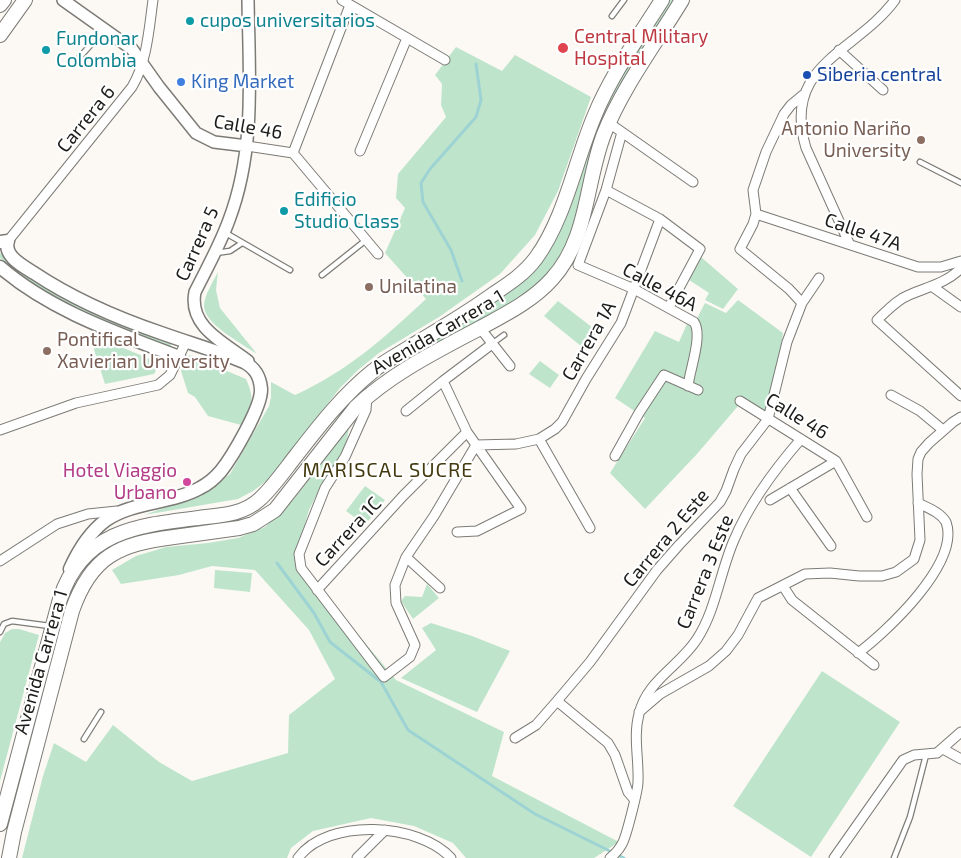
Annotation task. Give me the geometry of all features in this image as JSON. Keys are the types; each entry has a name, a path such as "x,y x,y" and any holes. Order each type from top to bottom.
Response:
{"main road":[{"path":"0,6 4,0"},
{"path":"0,34 25,0"},
{"name":"Avenida Carrera 1","path":"0,824 52,626 65,584 75,568 106,539 119,533 154,524 227,514 251,506 268,492 329,414 356,386 382,364 473,309 524,271 534,261 548,239 601,101 622,63 662,0"},
{"name":"Avenida Carrera 1","path":"10,858 14,832 72,611 76,599 89,575 100,563 130,545 148,540 239,528 264,518 284,500 356,407 368,396 418,362 520,306 538,292 563,265 579,234 598,151 609,123 635,76 682,0"},
{"path":"4,242 12,257 58,288 115,316 244,362 256,371 259,376 261,389 259,403 220,473 205,486 191,492 124,511 106,521 88,539 76,556 65,584"},
{"path":"0,267 29,290 65,310 179,357"}],"street":[{"name":"Calle 46","path":"63,0 132,49 196,134 214,142 293,153 378,254"},
{"name":"Carrera 6","path":"4,242 124,98 136,80 142,62 154,0"},
{"name":"Carrera 5","path":"248,0 250,101 247,146 234,204 224,232 195,292 194,310 198,319 215,336 256,371"},
{"path":"342,0 353,2 406,38 445,60"},
{"path":"802,303 789,289 740,249 756,214 753,190 766,152 784,114 791,104 804,95 821,69 839,50 878,20 895,0"},
{"path":"293,153 353,2"},
{"path":"360,152 406,38"},
{"path":"839,50 883,90"},
{"path":"804,95 800,122 806,148 850,243"},
{"path":"609,123 693,182"},
{"path":"622,132 606,190 660,219 700,249 669,307"},
{"name":"Calle 46A","path":"606,190 578,266 634,289 694,322 698,327 698,337 688,386"},
{"name":"Calle 47A","path":"756,214 850,243 918,267 941,267 961,261"},
{"name":"Carrera 1A","path":"539,439 562,422 621,323 660,219"},
{"path":"961,268 955,274 933,287 910,294 899,300 877,320 961,396"},
{"name":"Carrera 2 Este","path":"515,738 536,725 557,701 590,662 657,570 678,545 720,502 741,454 768,419 780,369 802,303 819,278"},
{"path":"933,287 961,307"},
{"path":"480,328 510,366"},
{"path":"0,430 76,402 158,385 170,376 186,342"},
{"path":"406,411 442,381 492,344"},
{"path":"615,456 639,413 664,375 698,390"},
{"path":"442,381 467,432 520,509 477,531 457,532"},
{"path":"890,395 920,411 943,430"},
{"path":"368,396 366,410 345,457 325,488 299,554 301,568 384,677 410,657 415,645 396,603 395,585 406,557 434,516 476,445"},
{"name":"Calle 46","path":"740,401 836,461"},
{"path":"639,712 660,694 710,666 726,651 738,635 758,598 805,574 830,573 882,576 896,572 914,559 920,540 918,459 925,448 943,430 961,417"},
{"name":"Carrera 1C","path":"317,590 403,496 467,432"},
{"path":"476,445 516,444 539,439 590,528"},
{"name":"Carrera 3 Este","path":"610,858 616,854 624,843 638,783 636,730 639,712 644,699 654,684 696,641 706,623 734,540 748,511 774,470 801,439"},
{"path":"770,500 836,461 867,517"},
{"path":"790,488 831,546"},
{"path":"858,653 878,638 915,603 944,565 950,544 950,531 946,522 938,513 918,503"},
{"path":"0,561 57,524 88,514 124,511"},
{"path":"406,557 440,588"},
{"path":"783,586 792,600 874,665"},
{"path":"557,701 608,743 615,755 628,792 634,800"},
{"path":"834,858 900,764 910,756 937,753 961,732"},
{"path":"943,749 961,759"},
{"path":"298,858 308,847 325,837 360,830 385,830 419,838 438,848 451,858"},
{"path":"357,858 385,830"}],"lane":[{"path":"612,16 624,0"},
{"path":"78,59 104,29"},
{"path":"920,162 961,183"},
{"path":"224,232 290,270"},
{"path":"322,275 366,240"},
{"path":"214,254 230,251 242,243"},
{"path":"492,344 504,335"},
{"path":"0,632 4,624 12,621 52,626"},
{"path":"84,739 101,712"},
{"path":"894,858 910,817 926,755"}],"green space":[{"path":"667,0 674,0 593,148 572,234 561,259 545,279 513,303 398,365 522,279 610,93"},
{"path":"456,47 502,71 515,55 591,97 558,191 535,235 500,274 439,317 379,353 358,370 340,388 269,479 253,491 238,499 144,515 195,497 230,474 269,406 271,382 295,395 314,386 365,353 426,299 385,253 405,208 396,198 398,174 446,117 441,105 442,84 435,75"},
{"path":"0,253 43,286 70,301 172,343 170,347 102,320 60,300 20,274 0,258"},
{"path":"701,257 738,289 723,309 705,300 709,293 689,280"},
{"path":"218,272 216,290 220,308 257,354 225,333 205,312 206,297"},
{"path":"738,300 783,333 770,416 744,399 697,454 645,509 610,473 645,418 615,398 655,331 679,342 687,324 693,326 705,303 726,313"},
{"path":"558,301 597,331 587,351 544,316"},
{"path":"89,334 160,363 154,374 105,384"},
{"path":"189,355 246,379 251,393 251,403 241,425 208,416 195,397 188,393 181,371"},
{"path":"540,361 559,375 550,388 529,374"},
{"path":"349,428 346,446 321,486 309,510 295,559 396,680 504,732 492,776 619,842 594,858 466,858 453,843 414,826 371,818 313,831 291,848 287,858 22,858 43,776 54,743 86,762 113,725 159,762 192,781 288,753 289,715 335,679 309,630 255,570 212,566 179,575 121,584 112,570 136,556 166,547 238,538 265,527 293,500"},
{"path":"365,486 385,500 365,525 346,511"},
{"path":"215,570 252,573 250,592 214,588"},
{"path":"427,584 439,598 413,619 401,601 405,596 422,597"},
{"path":"431,623 510,651 477,712 401,678 436,650 422,628"},
{"path":"12,629 19,629 39,635 0,781 0,642 5,633"},
{"path":"822,671 900,722 811,857 733,806"}],"waterway":[{"path":"462,281 451,250 423,202 421,183 430,169 476,117 481,100 476,64"},
{"path":"277,563 314,613 330,642 381,682 408,730 535,814 624,858"}],"place":[{"name":"cupos universitarios","path":"190,21"},
{"name":"Central Military Hospital","path":"563,48"},
{"name":"Fundonar Colombia","path":"46,50"},
{"name":"Siberia central","path":"807,75"},
{"name":"King Market","path":"181,82"},
{"name":"Antonio Nariño University","path":"921,140"},
{"name":"Edificio Studio Class","path":"284,211"},
{"name":"Unilatina","path":"369,287"},
{"name":"Pontifical Xavierian University","path":"47,351"},
{"name":"Hotel Viaggio Urbano","path":"187,482"}],"district":[{"name":"MARISCAL SUCRE","path":"388,470"}]}
